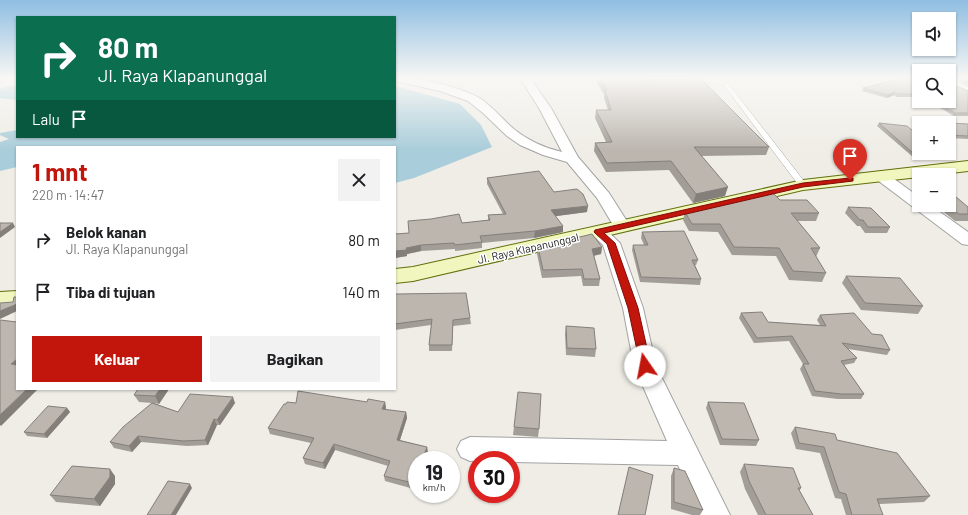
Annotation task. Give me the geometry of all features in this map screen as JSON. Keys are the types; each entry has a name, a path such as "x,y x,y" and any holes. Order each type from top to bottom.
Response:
{"street":[{"path":"476,102 511,132 528,144 550,154 572,159"},
{"path":"541,102 572,159 604,196 622,226"},
{"name":"Jl. Raya Klapanunggal","path":"396,276 413,274 803,185 968,166"},
{"path":"881,176 912,198"},
{"path":"931,212 968,240"},
{"path":"598,232 611,243 633,308 645,366 715,515"},
{"path":"0,300 16,300"},
{"path":"470,450 686,453"}],"lane":[{"path":"740,102 803,185"}],"water":[{"path":"396,102 453,102 460,104 481,125 492,147 414,178 396,183 396,146 16,146 16,167 0,171 0,142 9,139 0,135 0,133 16,130 16,138 396,138"}],"building":[{"path":"609,102 724,102 769,147 694,147 728,187 696,194 671,161 607,163 595,143 612,142 596,110 611,110"},
{"path":"956,102 968,102 968,113 955,113 946,108 956,108"},
{"path":"879,123 907,126 912,130 912,152"},
{"path":"956,123 968,124 968,136 956,135"},
{"path":"539,171 554,192 577,189 583,194 588,206 551,210 563,226 535,231 480,236 482,242 455,245 454,243 421,245 406,248 407,250 396,251 396,234 409,233 408,221 459,214 462,223 490,220 488,215 506,214 487,178"},
{"path":"773,193 780,200 807,200 819,213 791,213 820,248 811,248 826,273 793,271 779,248 734,247 720,224 692,224 685,212"},
{"path":"956,197 968,207 968,214 959,214 956,212"},
{"path":"848,207 871,208 890,227 868,227 863,220 860,220"},
{"path":"0,223 13,223 0,232"},
{"path":"684,231 698,260 692,260 701,279 641,277 633,245 648,245 642,232"},
{"path":"592,234 602,247 592,249 600,279 584,279 582,269 543,270 538,247"},
{"path":"846,276 900,278 923,306 865,303"},
{"path":"466,293 470,318 453,320 452,345 429,345 432,319 396,324 396,294"},
{"path":"14,297 16,297 16,304 0,311 0,303 13,302"},
{"path":"762,312 768,322 826,326 820,315 854,313 872,334 882,335 890,350 842,343 857,358 841,361 864,394 841,394 815,391 803,364 809,364 792,336 757,338 741,313"},
{"path":"0,320 16,322 16,360 11,364 16,365 16,390 26,390 0,415"},
{"path":"566,326 594,328 596,349 567,348"},
{"path":"137,390 159,390 155,396 134,395"},
{"path":"298,391 367,402 368,399 385,402 382,409 406,412 397,440 427,447 425,451 408,451 408,482 384,476 390,461 334,444 323,463 303,458 314,438 268,428 284,404 287,402 296,403"},
{"path":"518,392 541,394 539,429 514,427"},
{"path":"190,394 233,397 217,420 214,419 205,440 183,441 138,436 129,446 110,442 123,427 152,403 178,412"},
{"path":"708,402 744,403 759,440 722,439"},
{"path":"48,406 67,408 44,434 24,432"},
{"path":"795,427 835,434 837,440 897,453 930,496 877,499 883,515 852,515 846,494 839,492 824,447 799,443"},
{"path":"744,464 793,468 801,488 798,488 813,515 766,515 749,481"},
{"path":"72,466 110,469 110,477 94,499 50,495"},
{"path":"629,467 653,475 645,515 618,515"},
{"path":"674,468 685,471 703,510 674,502"},
{"path":"168,481 190,484 171,515 147,515"}],"route":[{"path":"645,366 633,308 611,243 598,232 803,185 850,180"}]}
